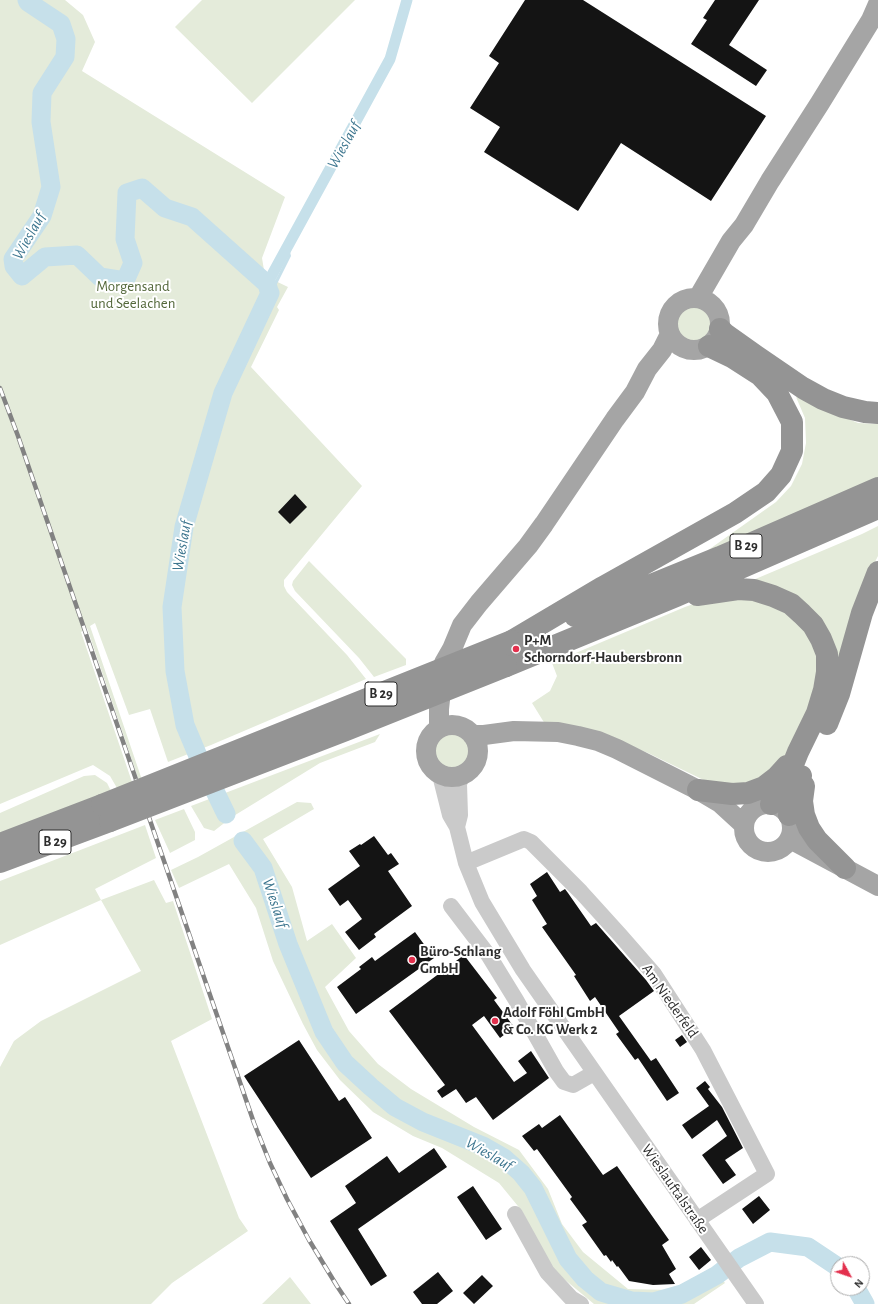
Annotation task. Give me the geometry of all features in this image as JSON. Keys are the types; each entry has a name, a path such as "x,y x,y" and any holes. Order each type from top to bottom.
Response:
{"highway":[{"path":"612,603 766,492 782,476 792,451 792,422 778,393 760,375 732,358 714,337 724,334 803,388 823,399 842,407 878,413"},
{"name":"B 29","path":"0,844 106,813 360,724 612,603 878,488"},
{"name":"B 29","path":"0,862 106,813 512,641 612,603 676,596 878,508"},
{"path":"764,813 784,787 831,714 839,694 862,613 878,572"},
{"path":"676,596 699,595 738,589 754,590 773,596 790,604 813,625 827,654 827,672 824,690 804,755 805,772 802,801 804,815 809,828 817,840 845,868"},
{"path":"698,790 732,794 748,793 764,787 804,755"}],"main road":[{"path":"706,303 731,241 744,225 820,103 871,20 878,4"},
{"path":"690,298 706,303 719,317 714,337 702,349 688,350 680,347 669,336 667,319 670,312 675,305 682,300 690,298"},
{"path":"440,775 455,777 462,775 473,766 478,753 476,743 457,730 439,709 444,663 462,626 479,603 528,546 544,524 635,392 648,369 662,350 669,336"},
{"path":"635,392 672,359 688,350"},
{"path":"457,730 484,735 514,731 558,732 578,736 617,749 698,790 720,803 764,813 793,827 790,839 780,850 773,852 758,850 747,840 744,832 764,813"},
{"name":"Wieslauftalstraße","path":"440,775 433,770 428,762 426,749 428,740 432,734 457,730"},
{"path":"476,759 486,751 514,741 530,732"},
{"path":"790,839 878,886"}],"street":[{"name":"Wieslauftalstraße","path":"440,775 450,815 457,827 466,863 482,902 523,970 756,1304"},
{"name":"Wieslauftalstraße","path":"457,827 460,815 459,784 462,775"},
{"name":"Am Niederfeld","path":"466,863 524,839 531,842 580,892 654,974 703,1050 767,1174 696,1220"},
{"path":"451,906 489,956 556,1071 564,1082 574,1085 594,1073"},
{"path":"516,1214 548,1272 571,1298 581,1304"}],"green space":[{"name":"Morgensand und Seelachen","path":"0,0 65,0 83,15 95,42 82,71 285,197 262,258 265,276 288,287 277,307 279,310 251,367 362,486 284,580 284,586 287,592 347,655 366,679 168,762 150,709 129,715 95,623 90,626 142,780 139,781 87,628 81,632 132,782 117,788 110,776 93,765 0,804"},
{"path":"202,0 355,0 252,103 175,27"},
{"path":"697,303 704,306 710,312 713,323 712,331 704,340 697,343 689,343 682,340 674,331 673,319 676,312 685,304"},
{"path":"796,397 858,423 878,424 878,477 704,553 776,502 791,486 802,464 806,443 805,418"},
{"path":"878,526 878,556 859,593 838,661 824,634 746,583 862,534"},
{"path":"309,561 406,659 406,665 374,677 359,658 295,591 292,585 293,581"},
{"path":"751,597 796,617 820,655 816,691 786,757 760,785 716,786 648,753 610,738 545,724 532,703 550,691 557,676 552,663 702,601"},
{"path":"451,732 459,734 465,738 469,744 471,752 469,760 465,766 459,770 451,772 443,770 437,766 433,760 431,752 433,744 437,738 443,734"},
{"path":"380,734 375,742 320,763 232,817 214,831 204,828 191,806"},
{"path":"95,775 107,783 111,791 0,836 0,813 84,776"},
{"path":"297,802 311,803 314,809 263,839 292,887 307,941 332,924 356,958 325,987 349,1031 378,1064 411,1089 474,1127 519,1150 548,1189 562,1224 583,1252 628,1289 671,1290 713,1267 725,1283 694,1304 594,1304 552,1269 522,1211 499,1183 442,1148 413,1136 373,1112 340,1080 317,1050 303,1024 273,961 256,908 229,864 179,888 171,870 198,857"},
{"path":"184,809 195,832 195,840 170,853 155,820"},
{"path":"145,825 156,858 95,889 101,900 0,945 0,881"},
{"path":"154,880 166,903 173,901 212,1019 171,1041 239,1218 248,1231 172,1283 151,1304 0,1304 0,1067 14,1041 41,1021 141,971 101,900"},
{"path":"290,1277 311,1304 262,1304"}],"water":[{"path":"289,247 291,256 272,294 269,294 288,256 287,248"}],"building":[{"path":"525,0 583,0 766,116 711,201 621,143 578,211 484,152 500,127 470,108 499,63 489,56"},
{"path":"715,0 759,0 729,45 767,70 756,86 691,44 707,20 703,18"},
{"path":"295,494 307,507 290,524 278,512"},
{"path":"374,836 388,855 391,853 399,864 388,871 412,906 374,934 376,937 359,950 345,932 362,919 348,900 340,906 328,889 360,866 349,851"},
{"path":"547,872 560,892 565,889 591,926 596,923 654,991 619,1016 651,1061 656,1058 679,1093 667,1101 638,1058 635,1060 616,1034 619,1032 595,997 590,1001 574,976 576,975 542,927 547,924 532,900 537,896 530,884"},
{"path":"415,932 434,958 356,1014 337,987 361,969 359,967 372,957 375,961"},
{"path":"464,955 497,998 494,1000 514,1027 500,1038 484,1016 472,1025 514,1082 527,1073 518,1061 531,1051 549,1078 493,1120 476,1097 466,1103 456,1089 442,1098 437,1091 445,1085 389,1011"},
{"path":"682,1035 687,1042 680,1047 675,1040"},
{"path":"299,1040 339,1101 345,1097 372,1138 311,1178 244,1076"},
{"path":"705,1081 710,1087 708,1089 722,1107 743,1148 725,1160 736,1175 723,1184 702,1155 727,1136 717,1120 692,1139 682,1125 709,1106 696,1088"},
{"path":"560,1115 603,1175 617,1166 669,1240 662,1245 676,1269 669,1274 675,1284 653,1285 629,1281 612,1260 611,1262 606,1255 604,1256 582,1225 587,1222 570,1199 572,1197 537,1149 534,1151 522,1136 539,1124 542,1128"},
{"path":"434,1148 447,1167 358,1229 387,1276 371,1286 330,1221 356,1203 345,1186 387,1156 399,1173"},
{"path":"473,1186 502,1229 486,1240 457,1197"},
{"path":"759,1196 770,1210 753,1224 742,1209"},
{"path":"701,1247 711,1260 699,1270 689,1257"},
{"path":"438,1272 453,1291 437,1304 422,1304 413,1292"},
{"path":"482,1275 493,1286 474,1304 463,1293"}],"waterway":[{"name":"Wieslauf","path":"27,0 61,24 66,39 65,57 42,93 41,122 51,187 42,216 13,259 14,266 22,276 45,257 77,255 100,277 125,281 133,263 125,239 127,193 142,188 165,208 192,217 267,284 270,293 223,393 184,527 172,607 175,671 185,725 226,814"},
{"name":"Wieslauf","path":"267,284 390,59 407,0"},
{"name":"Wieslauf","path":"243,841 263,868 288,944 324,1032 345,1063 395,1107 423,1122 483,1146 504,1158 521,1173 533,1188 568,1259 585,1279 601,1292 632,1301 654,1302 682,1294 717,1275 739,1258 770,1242 808,1247 830,1262"},
{"name":"Wieslauf","path":"860,1296 865,1304"}],"railway":[{"path":"0,388 18,436 254,1123 270,1163 287,1199 309,1240 349,1304"}],"place":[{"name":"P+M Schorndorf-Haubersbronn","path":"516,649"},
{"name":"Büro-Schlang GmbH","path":"412,960"},
{"name":"Adolf Föhl GmbH & Co. KG Werk 2","path":"495,1021"}]}
